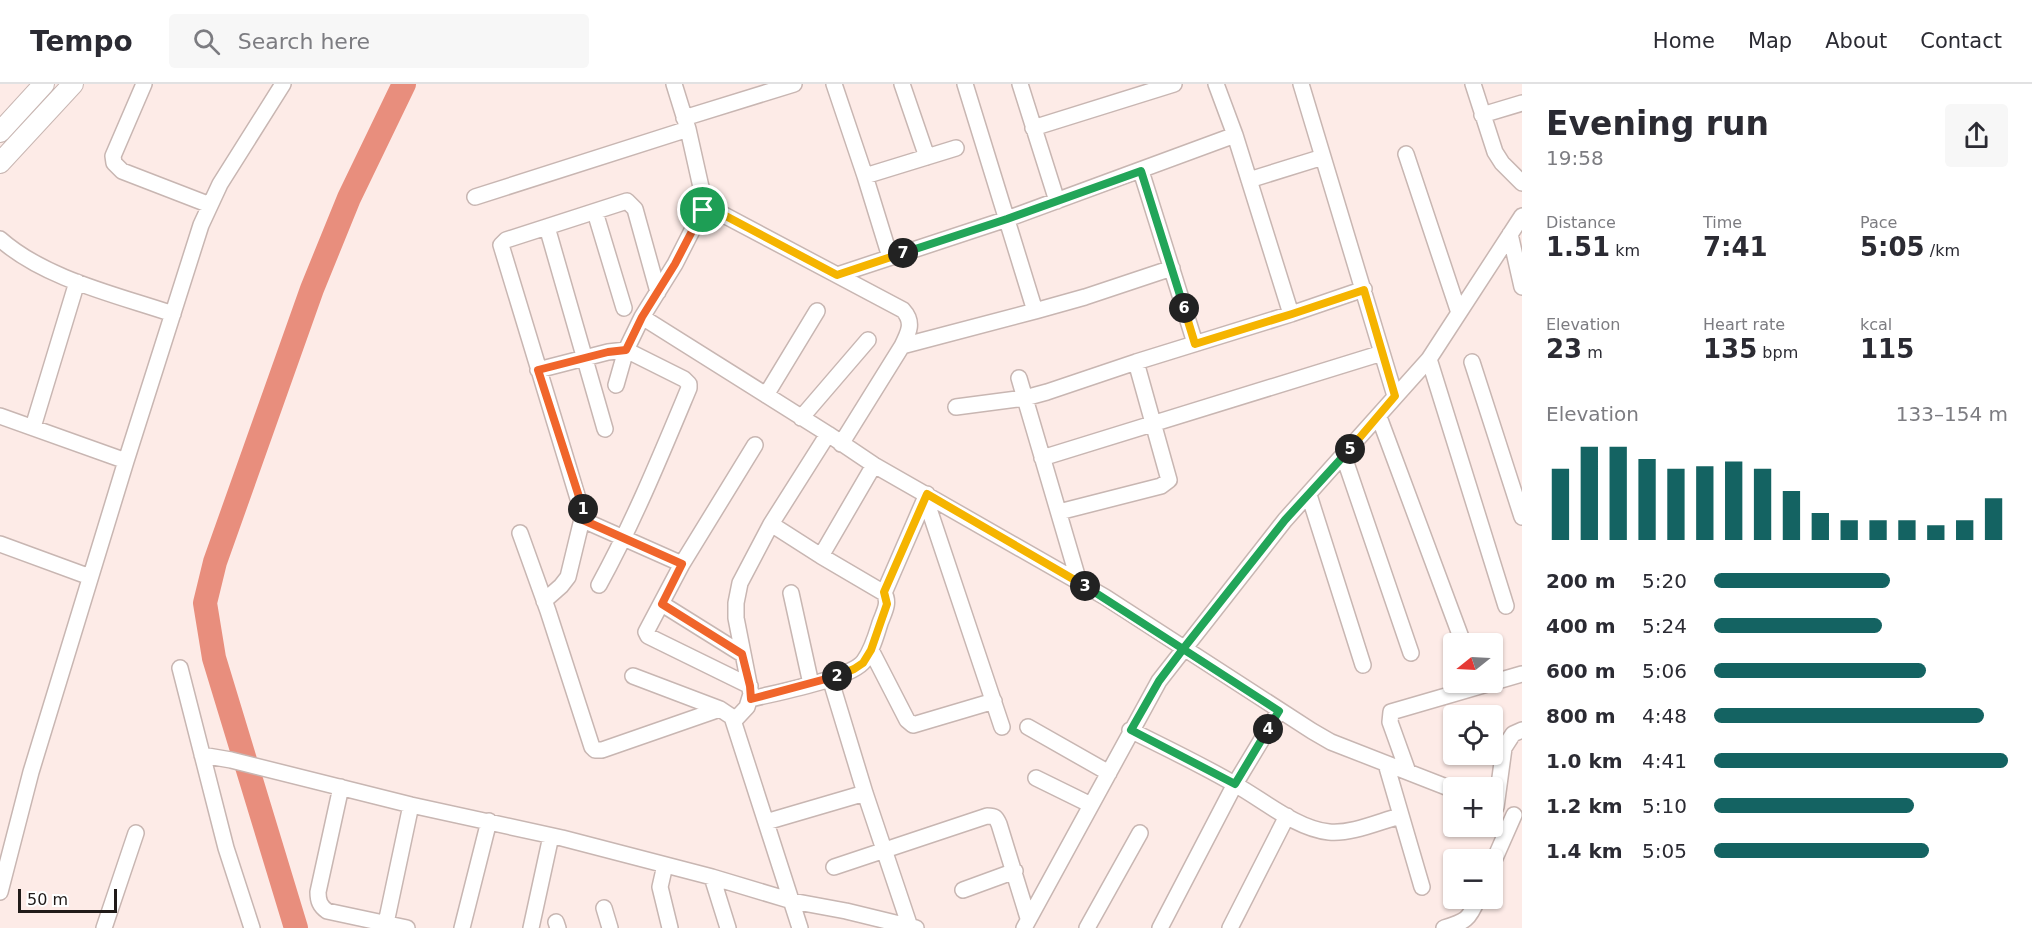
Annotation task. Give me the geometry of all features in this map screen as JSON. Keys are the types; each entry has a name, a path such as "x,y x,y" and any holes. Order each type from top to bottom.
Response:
{"main road":[{"path":"0,132 44,84"},
{"path":"0,163 73,84"}],"street":[{"path":"144,84 113,156 114,163 122,171 210,205"},
{"path":"0,892 31,772 193,248 220,184 283,84"},
{"path":"616,385 626,350 642,317 675,264 705,205 686,123 674,84"},
{"path":"475,197 794,84"},
{"path":"834,84 890,257"},
{"path":"902,84 927,157"},
{"path":"965,84 1035,310"},
{"path":"1020,84 1057,201"},
{"path":"1033,128 1144,89 1174,84"},
{"path":"1216,84 1292,314"},
{"path":"1301,84 1395,396"},
{"path":"1473,84 1495,152 1502,163 1522,183"},
{"path":"1482,115 1522,103"},
{"path":"837,275 1007,219 1234,135"},
{"path":"865,176 956,148"},
{"path":"1406,153 1459,313"},
{"path":"1249,180 1323,158"},
{"path":"1141,171 1195,344"},
{"path":"544,601 568,577 583,520 583,508 538,370 501,245 506,240 627,201 633,205 658,292"},
{"path":"705,205 903,310 908,316 910,329 902,346 841,444"},
{"path":"595,212 624,308"},
{"path":"1026,923 1159,681 1285,520 1344,457 1429,359 1522,216"},
{"path":"546,227 605,429"},
{"path":"1510,234 1522,287"},
{"path":"0,239 12,250 76,282 173,314"},
{"path":"902,346 1085,297 1172,268"},
{"path":"33,427 76,282"},
{"path":"956,407 1025,398 1364,290"},
{"path":"766,395 817,311"},
{"path":"642,317 874,465 1079,582 1330,742 1443,786"},
{"path":"801,418 868,340"},
{"path":"538,370 608,352 626,350 684,379 689,384 624,539 599,585"},
{"path":"1042,458 1382,353"},
{"path":"1429,359 1506,606"},
{"path":"1059,512 1166,483 1169,480 1136,362"},
{"path":"1472,362 1522,517"},
{"path":"1019,378 1079,582"},
{"path":"0,416 126,461"},
{"path":"1379,417 1459,633"},
{"path":"734,721 747,707 751,693 736,618 737,593 745,572 771,524 828,434"},
{"path":"755,445 682,564 647,631 648,636 751,693 811,684 854,669 863,663 871,650 887,604 884,592 926,495"},
{"path":"1344,457 1410,653"},
{"path":"821,556 874,465"},
{"path":"926,495 1002,727"},
{"path":"1309,495 1363,665"},
{"path":"583,520 682,564"},
{"path":"771,524 884,592"},
{"path":"520,533 595,750 602,750 720,709"},
{"path":"1,548 90,577"},
{"path":"791,593 811,684"},
{"path":"662,604 742,654"},
{"path":"871,650 907,720 913,725 994,701"},
{"path":"180,668 226,848 252,928"},
{"path":"1408,772 1390,722 1391,712 1522,674"},
{"path":"633,676 720,709 729,714 734,721 800,928"},
{"path":"202,755 262,767 411,805 551,836 712,877 792,901 846,911 871,923 913,927 865,793 830,678"},
{"path":"1160,928 1235,784 1279,711"},
{"path":"1028,727 1109,772"},
{"path":"1131,730 1235,784 1287,816 1317,830 1337,832 1400,816"},
{"path":"1499,777 1504,748 1513,734 1522,730"},
{"path":"1386,764 1422,888"},
{"path":"1036,778 1091,806"},
{"path":"341,787 318,899 321,907 327,911 407,928"},
{"path":"766,822 865,793"},
{"path":"386,923 411,805"},
{"path":"1501,849 1518,817 1503,810"},
{"path":"834,867 987,816 993,816 999,824 1015,872 1026,923"},
{"path":"1230,928 1287,816"},
{"path":"462,928 489,821"},
{"path":"104,928 136,833"},
{"path":"1087,928 1140,833"},
{"path":"531,928 551,836"},
{"path":"665,865 660,887 670,928"},
{"path":"963,890 1015,872"},
{"path":"712,877 728,928"},
{"path":"604,908 610,928"},
{"path":"1444,928 1464,922 1471,923"}],"waterway":[{"path":"296,928 214,658 205,603 215,562 312,289 349,198 404,84"}],"route":[{"path":"703,210 675,264 642,317 626,350 608,352 538,370 583,508 583,520 682,564 662,604 742,654 751,699 830,678 863,663 871,650 887,604 884,592 927,494 1105,597 1183,649 1159,681 1131,730 1235,784 1279,711 1183,649 1285,520 1344,457 1395,396 1364,290 1195,344 1141,171 1007,219 837,275 705,205 703,210"}]}
